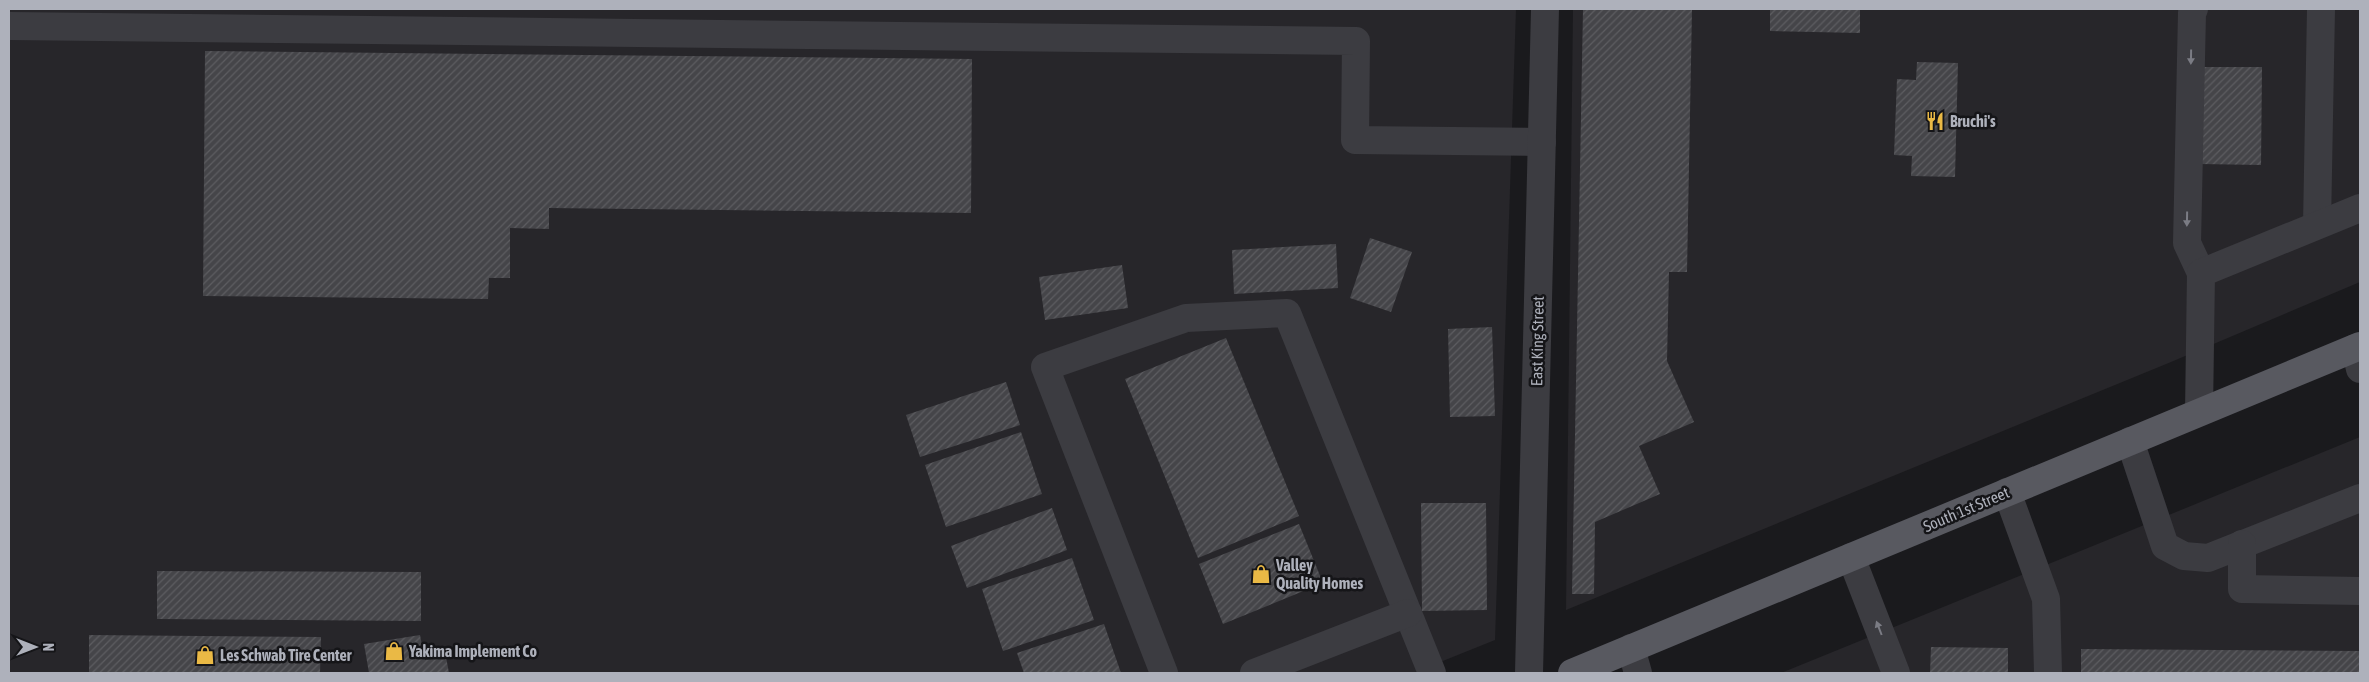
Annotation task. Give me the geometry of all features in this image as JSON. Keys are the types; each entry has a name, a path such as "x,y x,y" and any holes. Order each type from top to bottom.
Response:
{"main road":[{"name":"South 1st Street","path":"1572,673 1635,661 1851,557 2199,412 2359,354"}],"street":[{"name":"East King Street","path":"1529,673 1546,9"},
{"path":"2194,9 2192,12 2187,243 2202,273 2199,412"},
{"path":"2317,225 2321,10"},
{"path":"9,26 478,20 1356,41 1355,140 1542,142"},
{"path":"2202,273 2360,208"},
{"path":"1164,673 1046,367 1186,318 1287,313 1432,673"},
{"path":"2130,441 2165,546 2184,556 2208,558 2360,498"},
{"path":"2007,492 2046,599 2048,673"},
{"path":"2242,544 2242,589 2360,591"},
{"path":"1851,557 1896,673"},
{"path":"1254,673 1408,613"}],"shaded area":[{"path":"9,9 1516,9 1495,640 1413,673 9,673"},
{"path":"1573,9 2360,9 2360,282 2171,362 1566,610"},
{"path":"2360,437 2360,673 1781,673 1926,614"}],"building":[{"path":"1583,9 1692,9 1687,272 1669,272 1667,361 1694,422 1639,446 1660,494 1595,522 1594,594 1572,594"},
{"path":"1770,9 1860,9 1860,33 1770,31"},
{"path":"205,51 972,59 971,213 549,208 549,229 510,228 510,278 489,278 488,299 203,296"},
{"path":"1917,62 1958,63 1955,177 1911,176 1912,156 1894,155 1897,79 1916,80"},
{"path":"2201,67 2262,67 2261,165 2200,164"},
{"path":"1370,238 1412,252 1391,312 1350,298"},
{"path":"1336,244 1338,288 1234,294 1232,250"},
{"path":"1122,265 1128,308 1045,320 1039,277"},
{"path":"1492,327 1495,416 1450,417 1448,329"},
{"path":"1226,338 1299,516 1198,558 1125,379"},
{"path":"1006,382 1020,425 920,457 906,415"},
{"path":"1021,432 1042,494 946,527 925,465"},
{"path":"1421,503 1486,503 1487,610 1422,611"},
{"path":"1052,508 1067,550 967,588 951,546"},
{"name":"Valley Quality Homes","path":"1299,524 1323,583 1223,624 1199,564"},
{"path":"1072,558 1094,620 1003,651 982,589"},
{"path":"157,571 421,572 421,621 157,619"},
{"path":"1104,624 1121,673 1024,673 1017,653"},
{"name":"Les Schwab Tire Center","path":"89,635 321,637 320,673 89,673"},
{"name":"Yakima Implement Co","path":"420,635 425,660 446,657 449,673 369,673 364,644"},
{"path":"1931,647 2008,648 2008,673 1930,673"},
{"path":"2081,649 2360,651 2360,673 2081,673"}],"place":[{"name":"Bruchi's","path":"1935,121"},
{"name":"Valley Quality Homes","path":"1261,574"},
{"name":"Yakima Implement Co","path":"394,651"},
{"name":"Les Schwab Tire Center","path":"205,655"}]}
